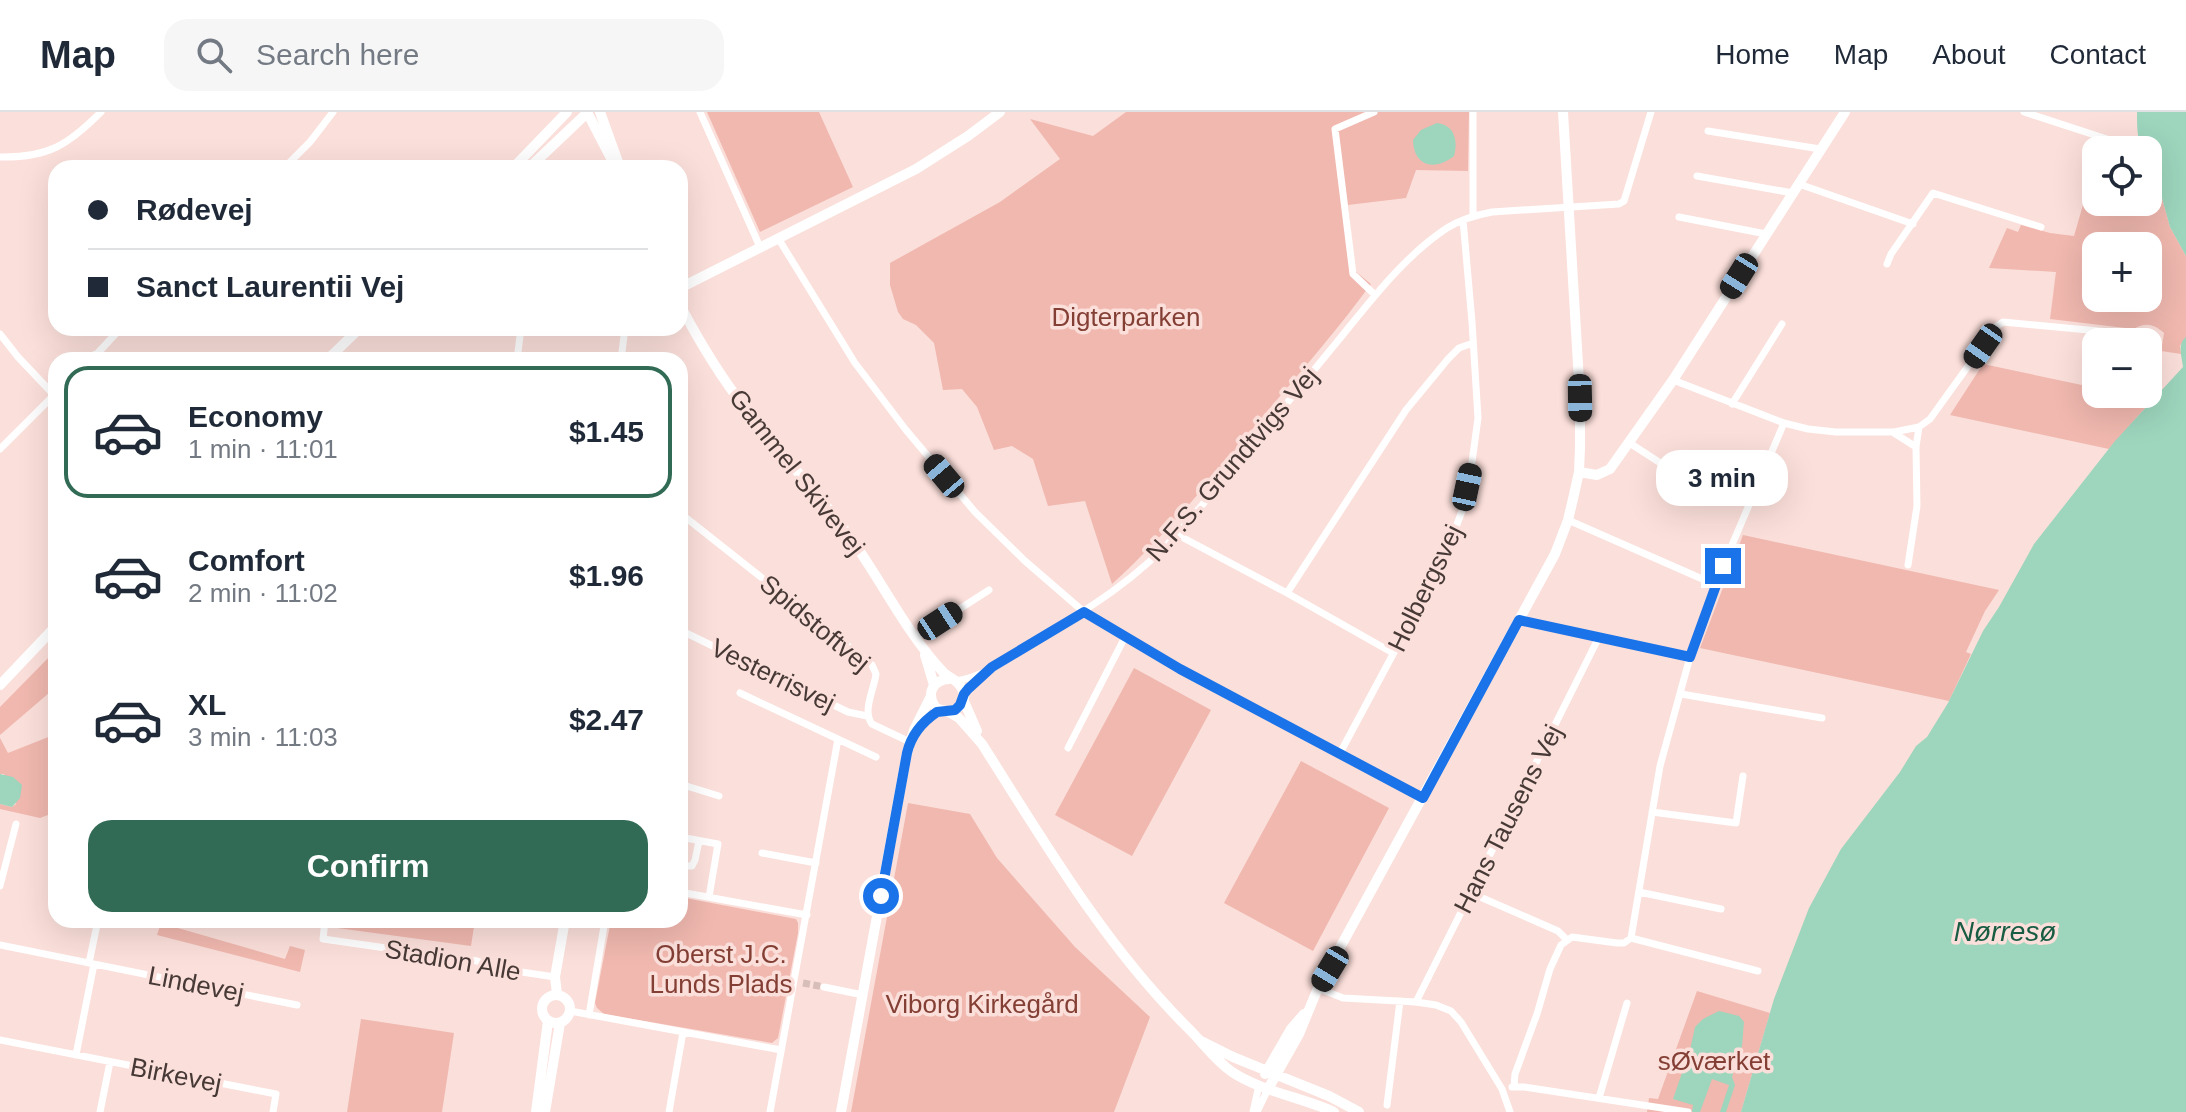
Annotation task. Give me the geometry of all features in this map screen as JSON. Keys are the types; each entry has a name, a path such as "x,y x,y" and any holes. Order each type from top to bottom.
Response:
{"street":[{"path":"0,157 38,154 58,148 101,112"},
{"path":"292,160 333,112"},
{"path":"521,160 567,112"},
{"path":"537,160 587,112 614,160"},
{"path":"600,112 615,160"},
{"path":"700,112 760,247"},
{"path":"688,284 916,169 1000,112"},
{"path":"1374,112 1335,129 1353,274 1375,295"},
{"path":"1473,112 1473,215"},
{"path":"1255,1112 1255,1095 1264,1087 1299,1034 1318,988 1555,554 1568,520 1579,472 1580,398 1563,112"},
{"name":"N.F.S. Grundtvigs Vej","path":"952,680 963,680 992,667 1084,612 1134,576 1176,534 1375,295 1422,247 1448,228 1473,215 1496,211 1619,204 1624,201 1651,112"},
{"path":"1579,472 1597,475 1610,469 1673,380 1845,112"},
{"path":"2025,112 2098,136"},
{"path":"1708,131 1820,149"},
{"path":"1697,176 1796,189 1913,224"},
{"path":"1887,264 1933,193 2041,227"},
{"path":"1679,217 1766,234"},
{"name":"Holbergsvej","path":"1339,755 1444,559 1462,511 1478,418 1463,220"},
{"path":"778,238 855,363 913,439 975,512 1025,561 1084,612 1125,637 1423,798"},
{"name":"Gammel Skivevej","path":"688,319 725,381 842,526 916,637 934,685"},
{"path":"1673,380 1784,423 1836,432 1894,432 1919,427 1930,419 2003,322 2082,329"},
{"path":"1732,404 1782,324"},
{"path":"0,334 10,349 48,388"},
{"path":"99,352 114,336"},
{"path":"335,352 352,336"},
{"path":"1287,593 1406,410 1454,353 1473,343"},
{"path":"0,449 48,402"},
{"path":"1514,1087 1515,1074 1557,951 1567,940 1578,937 1617,943 1631,938 1660,766 1690,657 1716,585 1784,423"},
{"path":"1908,565 1917,506 1916,447 1919,427"},
{"path":"1894,432 1916,447"},
{"path":"1628,442 1679,475"},
{"name":"Spidstoftvej","path":"688,519 872,665 876,674 867,716"},
{"path":"1568,520 1716,585"},
{"path":"1176,534 1393,653"},
{"path":"916,637 989,590"},
{"path":"1519,620 1690,657"},
{"name":"Vesterrisvej","path":"688,634 848,712 867,716"},
{"path":"0,685 48,635"},
{"path":"1068,748 1125,637"},
{"name":"Hans Tausens Vej","path":"1416,1002 1599,637"},
{"path":"40,644 48,638"},
{"name":"Gammel Skivevej","path":"923,650 952,680"},
{"name":"N.F.S. Grundtvigs Vej","path":"964,697 992,667"},
{"path":"841,1112 910,742 934,685 941,680 952,680 961,686 982,744"},
{"path":"740,693 876,757"},
{"path":"1681,694 1822,718"},
{"path":"910,742 931,716 958,708 964,697"},
{"path":"930,698 935,707 959,718 982,744 1095,919 1211,1055 1228,1069 1264,1087 1334,1112"},
{"path":"867,716 872,724 910,742"},
{"path":"770,1112 781,1050 799,983 807,915 838,739"},
{"path":"1652,812 1736,823 1743,776"},
{"path":"688,786 719,796"},
{"path":"0,886 16,824"},
{"path":"688,839 718,844 709,897"},
{"path":"688,866 692,866 695,860 699,841"},
{"path":"762,853 816,863"},
{"path":"1639,892 1721,909"},
{"path":"688,893 807,915"},
{"path":"1471,893 1558,931 1567,940"},
{"path":"76,1055 97,928"},
{"name":"Stadion Alle","path":"324,928 323,939 477,961 495,968 555,977"},
{"path":"557,994 555,977 564,928"},
{"path":"589,1015 604,928"},
{"path":"1631,938 1758,971"},
{"name":"Lindevej","path":"0,945 297,1005"},
{"path":"824,987 863,995"},
{"path":"1318,988 1343,998 1416,1002 1451,1011 1502,1089 1510,1112"},
{"path":"557,994 569,1002 570,1011 567,1018 554,1022 542,1011 548,996 557,994"},
{"path":"1387,1105 1400,1001"},
{"path":"1599,1098 1627,1003"},
{"path":"570,1011 781,1050"},
{"path":"536,1112 554,1022"},
{"path":"545,1112 554,1022"},
{"path":"669,1112 683,1032"},
{"name":"Birkevej","path":"0,1040 276,1094 273,1112"},
{"path":"1200,1040 1359,1112"},
{"path":"100,1112 110,1062"},
{"path":"1502,1089 1514,1087 1688,1112"}],"green space":[{"path":"707,112 819,112 853,187 760,232"},
{"name":"Digterparken","path":"1126,112 1469,112 1468,171 1416,170 1406,198 1348,205 1355,271 1371,284 1188,505 1112,584 1085,501 1048,506 1033,459 1012,446 994,450 977,407 962,389 943,390 934,343 898,312 890,285 890,263 1000,202 1060,159 1030,119 1093,136"},
{"path":"2162,198 2170,227 2186,256 2186,337 2180,346 2181,354 2162,351 2162,328 2142,325 2126,328 2050,319 2056,272 1989,268 2007,228 2018,232 2021,225 2074,236 2082,208 2082,216 2162,216"},
{"path":"1983,364 2082,385 2082,408 2145,408 2109,449 1950,415"},
{"path":"1743,535 1999,590 1985,611 1966,652 1971,654 1949,701 1700,648"},
{"path":"48,658 48,694 0,735 0,707"},
{"path":"1134,668 1211,710 1132,856 1055,815"},
{"path":"48,737 48,815 40,818 0,809 0,804 12,807 16,804 4,774 0,774 0,738 8,753"},
{"path":"1301,761 1389,808 1313,951 1224,903"},
{"name":"Viborg Kirkegård","path":"908,803 970,814 997,858 1075,947 1150,1017 1114,1112 851,1112"},
{"name":"Oberst J.C. Lunds Plads","path":"688,899 796,919 798,923 778,1038 772,1043 604,1014 595,1003 609,928 688,928"},
{"path":"159,928 178,928 285,959 290,946 305,950 300,972 157,935"},
{"path":"337,928 474,928 471,946"},
{"name":"sØværket","path":"1697,991 1770,1013 1741,1112 1647,1112 1649,1098 1658,1099"},
{"path":"361,1019 454,1033 442,1112 347,1112"}],"water":[{"path":"2137,112 2186,112 2186,256 2170,227 2162,198 2162,136 2139,136"},
{"path":"1437,123 1448,127 1454,135 1454,156 1440,164 1427,164 1417,156 1413,140 1421,130"},
{"name":"Nørresø","path":"2186,337 2186,1112 1741,1112 1774,999 1809,908 1841,849 1916,746 1927,737 1948,703 1983,631 2034,544 2115,441 2145,408 2162,408 2162,390 2183,367 2183,340"},
{"path":"0,774 13,777 22,785 20,798 12,807 0,804"},
{"path":"1719,1011 1739,1016 1744,1022 1742,1046 1732,1077 1735,1085 1726,1112 1720,1112 1729,1085 1712,1079 1700,1112 1692,1112 1693,1105 1673,1099 1695,1027"}],"tunnel":[{"path":"803,983 824,987"}],"route":[{"path":"881,896 907,753 916,732 940,710 949,712 958,708 968,689 992,667 1084,612 1180,669 1423,798 1519,620 1690,657 1723,566"}]}
